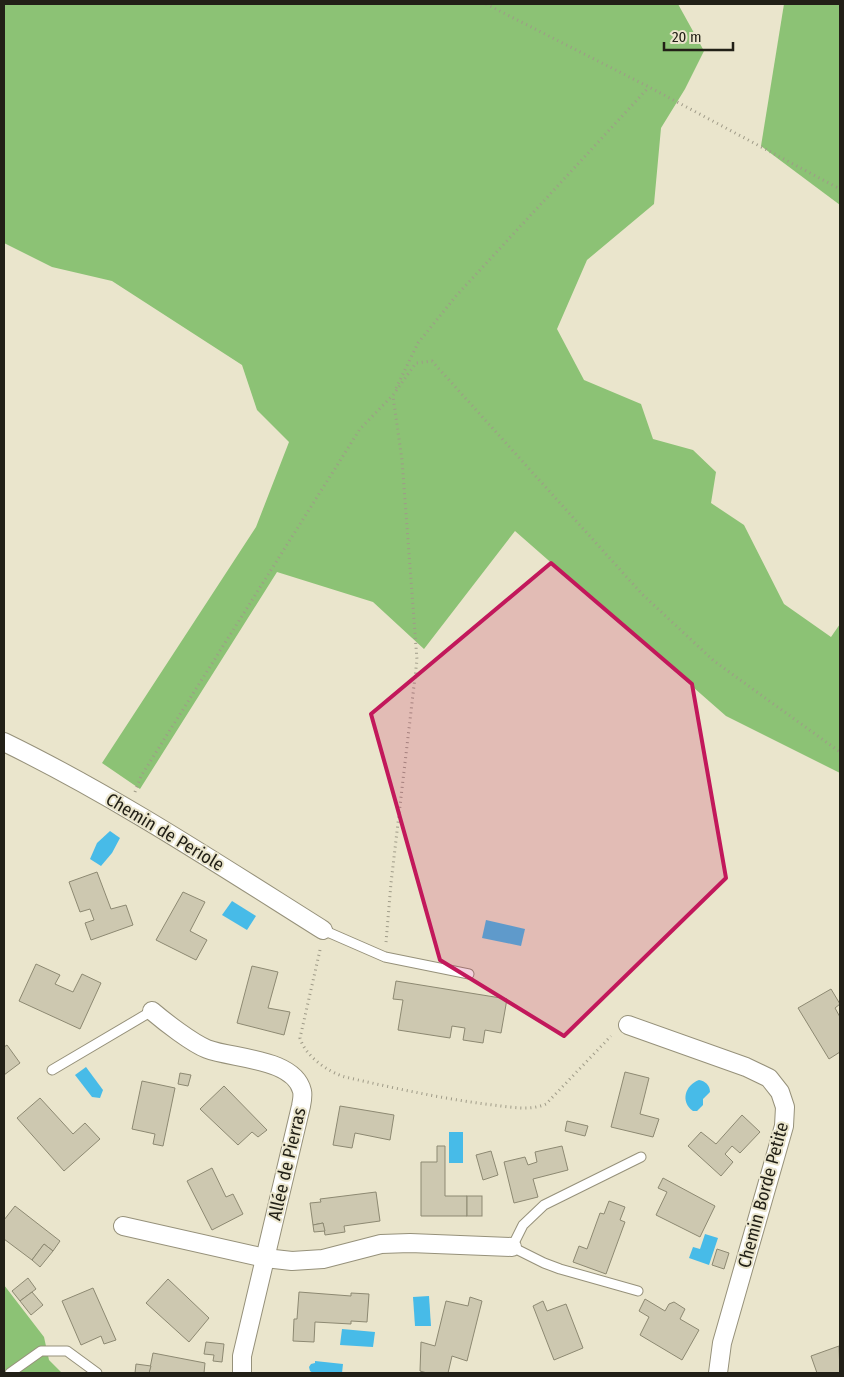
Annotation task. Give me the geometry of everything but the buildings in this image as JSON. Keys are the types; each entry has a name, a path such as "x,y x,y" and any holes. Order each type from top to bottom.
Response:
{"street":[{"name":"Chemin de Periole","path":"4,742 56,767 129,809 323,930"},
{"name":"Allée de Pierras","path":"152,1011 167,1024 205,1049 277,1066 290,1072 298,1082 302,1092 301,1106 242,1356 242,1373"},
{"name":"Chemin Borde Petite","path":"628,1025 746,1067 769,1078 780,1092 785,1107 784,1126 722,1343 718,1373"},
{"path":"123,1226 265,1258 292,1261 322,1259 382,1244 512,1247"}],"lane":[{"path":"323,930 385,957 469,974"},
{"name":"Allée de Pierras","path":"52,1070 152,1011"},
{"path":"638,1291 560,1269 512,1247 523,1225 544,1205 641,1157"},
{"path":"10,1373 41,1351 67,1351 96,1373"}],"path":[{"path":"486,4 650,87 840,189"},
{"path":"385,957 391,883 418,660 402,460 393,395 418,343 456,296 650,87"},
{"path":"129,809 141,776 360,429 393,395 416,363 432,360 642,594 714,661 840,752"},
{"path":"323,930 320,952 300,1038 310,1054 334,1074 452,1100 522,1108 539,1107 546,1104 608,1038 628,1025"}],"highlighted area":[{"path":"551,563 692,684 726,878 564,1036 440,960 371,714"}],"green space":[{"path":"4,4 678,4 704,51 685,89 661,128 654,204 587,260 557,329 584,380 641,404 653,439 693,450 716,472 711,503 744,525 784,604 831,637 840,624 840,773 726,716 515,531 424,649 373,602 277,572 140,789 102,763 256,527 289,442 257,410 242,365 112,281 52,267 4,243"},
{"path":"784,4 840,4 840,205 761,146"},
{"path":"4,1285 44,1337 49,1360 62,1373 4,1373"}],"water":[{"path":"110,831 120,838 112,853 101,866 90,859 97,843"},
{"path":"232,901 256,916 247,930 222,915"},
{"path":"486,920 525,929 521,946 482,938"},
{"path":"86,1067 103,1090 100,1098 92,1097 75,1075"},
{"path":"699,1080 707,1084 710,1092 703,1099 703,1105 697,1111 693,1111 685,1099 690,1086"},
{"path":"449,1132 463,1132 463,1163 449,1163"},
{"path":"705,1234 718,1238 709,1265 689,1258 693,1247 700,1249"},
{"path":"429,1296 431,1326 415,1326 413,1297"},
{"path":"342,1329 375,1332 373,1347 340,1345"},
{"path":"315,1361 343,1364 342,1373 313,1373 309,1367"}]}
